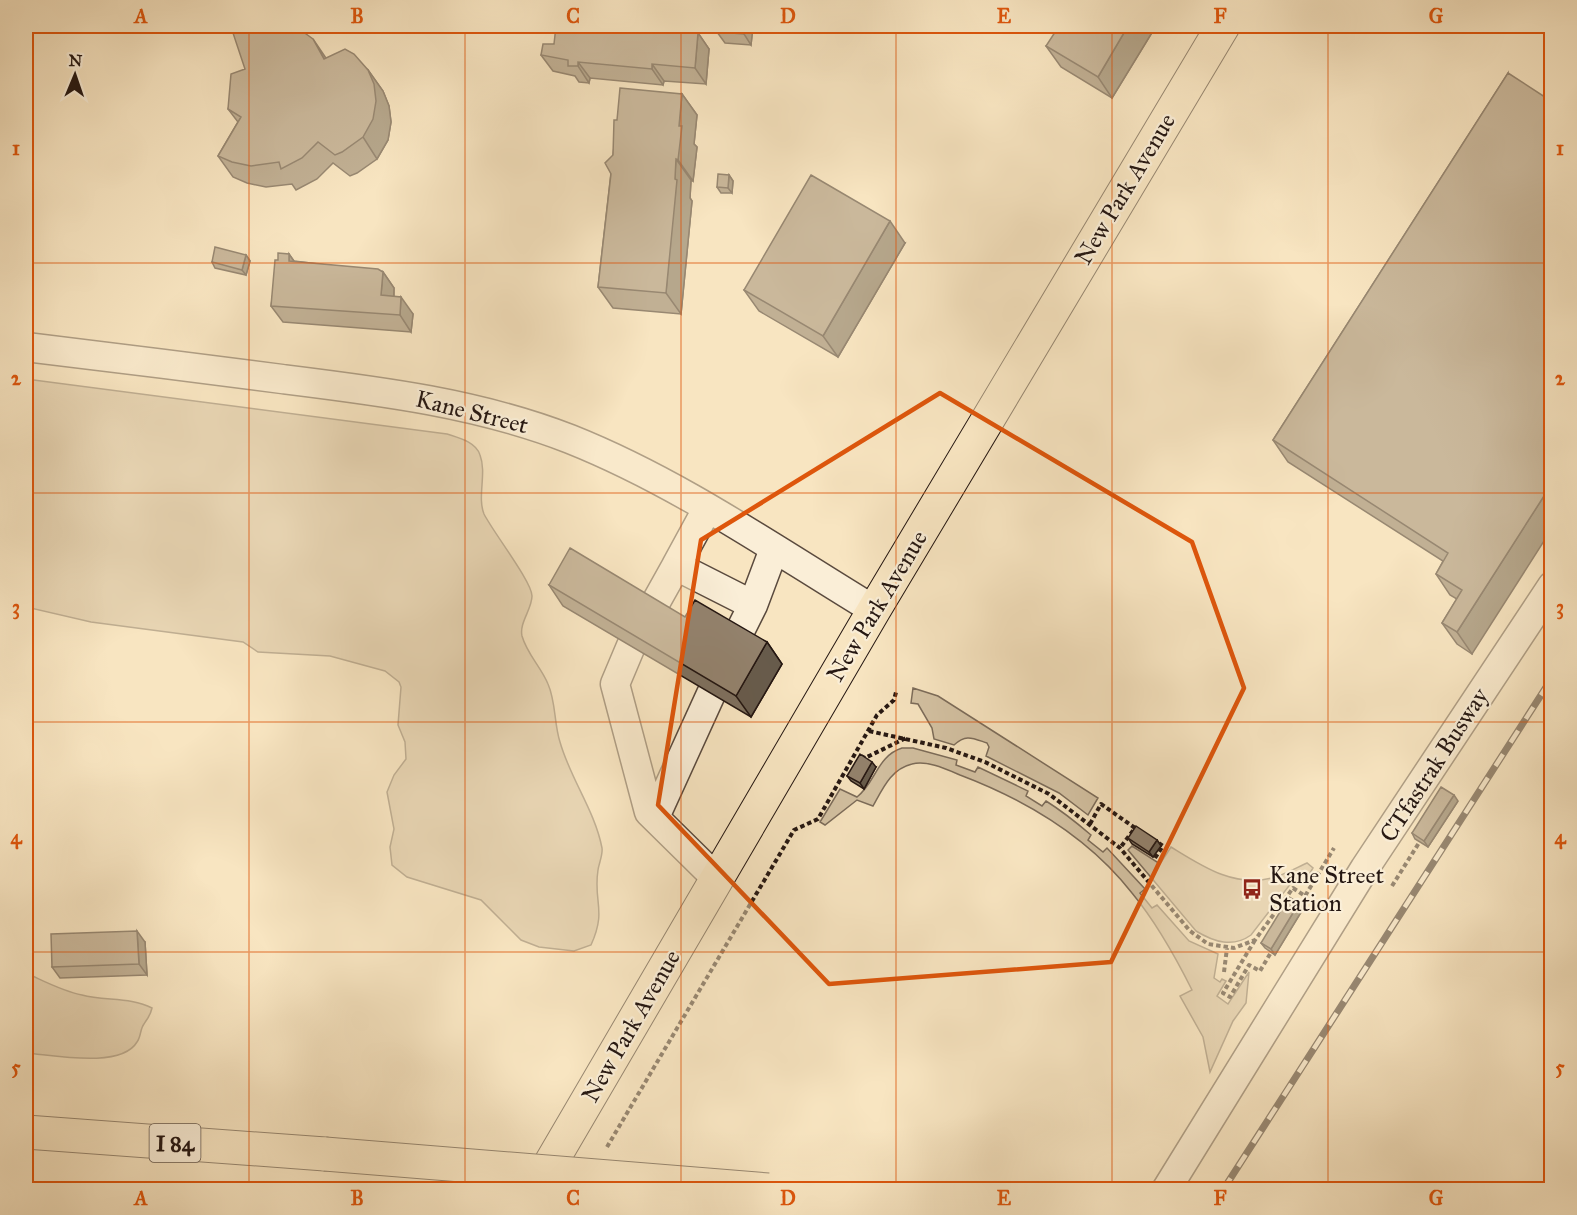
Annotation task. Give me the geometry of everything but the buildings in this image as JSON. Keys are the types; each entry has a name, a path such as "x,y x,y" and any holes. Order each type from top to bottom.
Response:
{"main road":[{"name":"New Park Avenue","path":"535,1190 874,610 1223,26"},
{"name":"I 84","path":"26,1132 768,1190"}],"street":[{"name":"Kane Street","path":"26,346 376,391 473,410 559,436 608,455 707,509 874,610"},
{"path":"652,609 707,509"},
{"path":"737,637 753,605 774,549"},
{"path":"676,566 753,605"},
{"name":"CTfastrak Busway","path":"1166,1190 1365,868 1551,586"},
{"path":"631,646 615,684 649,812 717,879"},
{"path":"655,817 711,694"}],"path":[{"path":"604,1153 794,830 818,819 877,715 894,700 896,692"},
{"path":"869,731 946,748 986,762 1049,794 1120,848 1190,931 1208,944 1227,948 1245,946 1255,940"},
{"path":"856,753 866,758 907,738"},
{"path":"1090,824 1101,804 1145,834"},
{"path":"1120,848 1136,828"},
{"path":"1392,886 1428,829"},
{"path":"1154,840 1163,846 1155,858"},
{"path":"1299,906 1334,848"},
{"path":"1276,943 1260,971 1249,965 1230,997 1223,993 1255,940 1293,888 1305,896"},
{"path":"1224,972 1227,948"}],"highlighted area":[{"path":"940,393 1192,542 1244,688 1111,962 829,984 658,805 701,540"}],"shaded area":[{"path":"26,379 447,434 475,447 482,462 481,500 484,514 526,580 532,596 522,626 522,636 548,684 564,755 599,834 602,853 597,881 599,914 596,933 591,945 574,951 539,947 521,940 481,900 407,877 392,865 390,847 394,829 387,792 394,775 406,759 405,742 398,725 401,687 399,682 385,671 330,656 258,652 243,642 91,622 26,607"},
{"path":"913,688 938,696 1098,798 1088,815 1059,793 986,756 989,747 987,743 966,738 954,745 934,739 932,728 918,704 911,703"},
{"path":"902,748 913,748 957,760 956,765 975,772 978,767 1028,791 1026,796 1042,806 1046,801 1075,822 1091,835 1088,840 1103,852 1107,848 1145,889 1140,893 1152,908 1157,905 1189,941 1218,954 1214,978 1220,982 1222,979 1226,981 1217,996 1228,1004 1249,972 1246,1003 1233,1021 1210,1072 1203,1037 1180,996 1192,990 1157,927 1115,873 1096,854 1054,822 985,785 936,766 918,763 898,770 884,786 873,806 857,800 825,825 820,822 840,789 857,797 887,757"},
{"path":"1132,846 1160,864 1171,847 1207,868 1232,878 1245,880 1272,878 1307,863 1313,868 1304,883 1295,878 1251,935 1237,941 1224,942 1196,931 1128,850"},
{"path":"26,973 75,993 135,1002 152,1008 137,1042 129,1050 117,1055 102,1058 69,1058 26,1053"}],"railway":[{"path":"1223,1190 1552,678"}],"place":[{"name":"Kane Street Station","path":"1252,889"}]}
